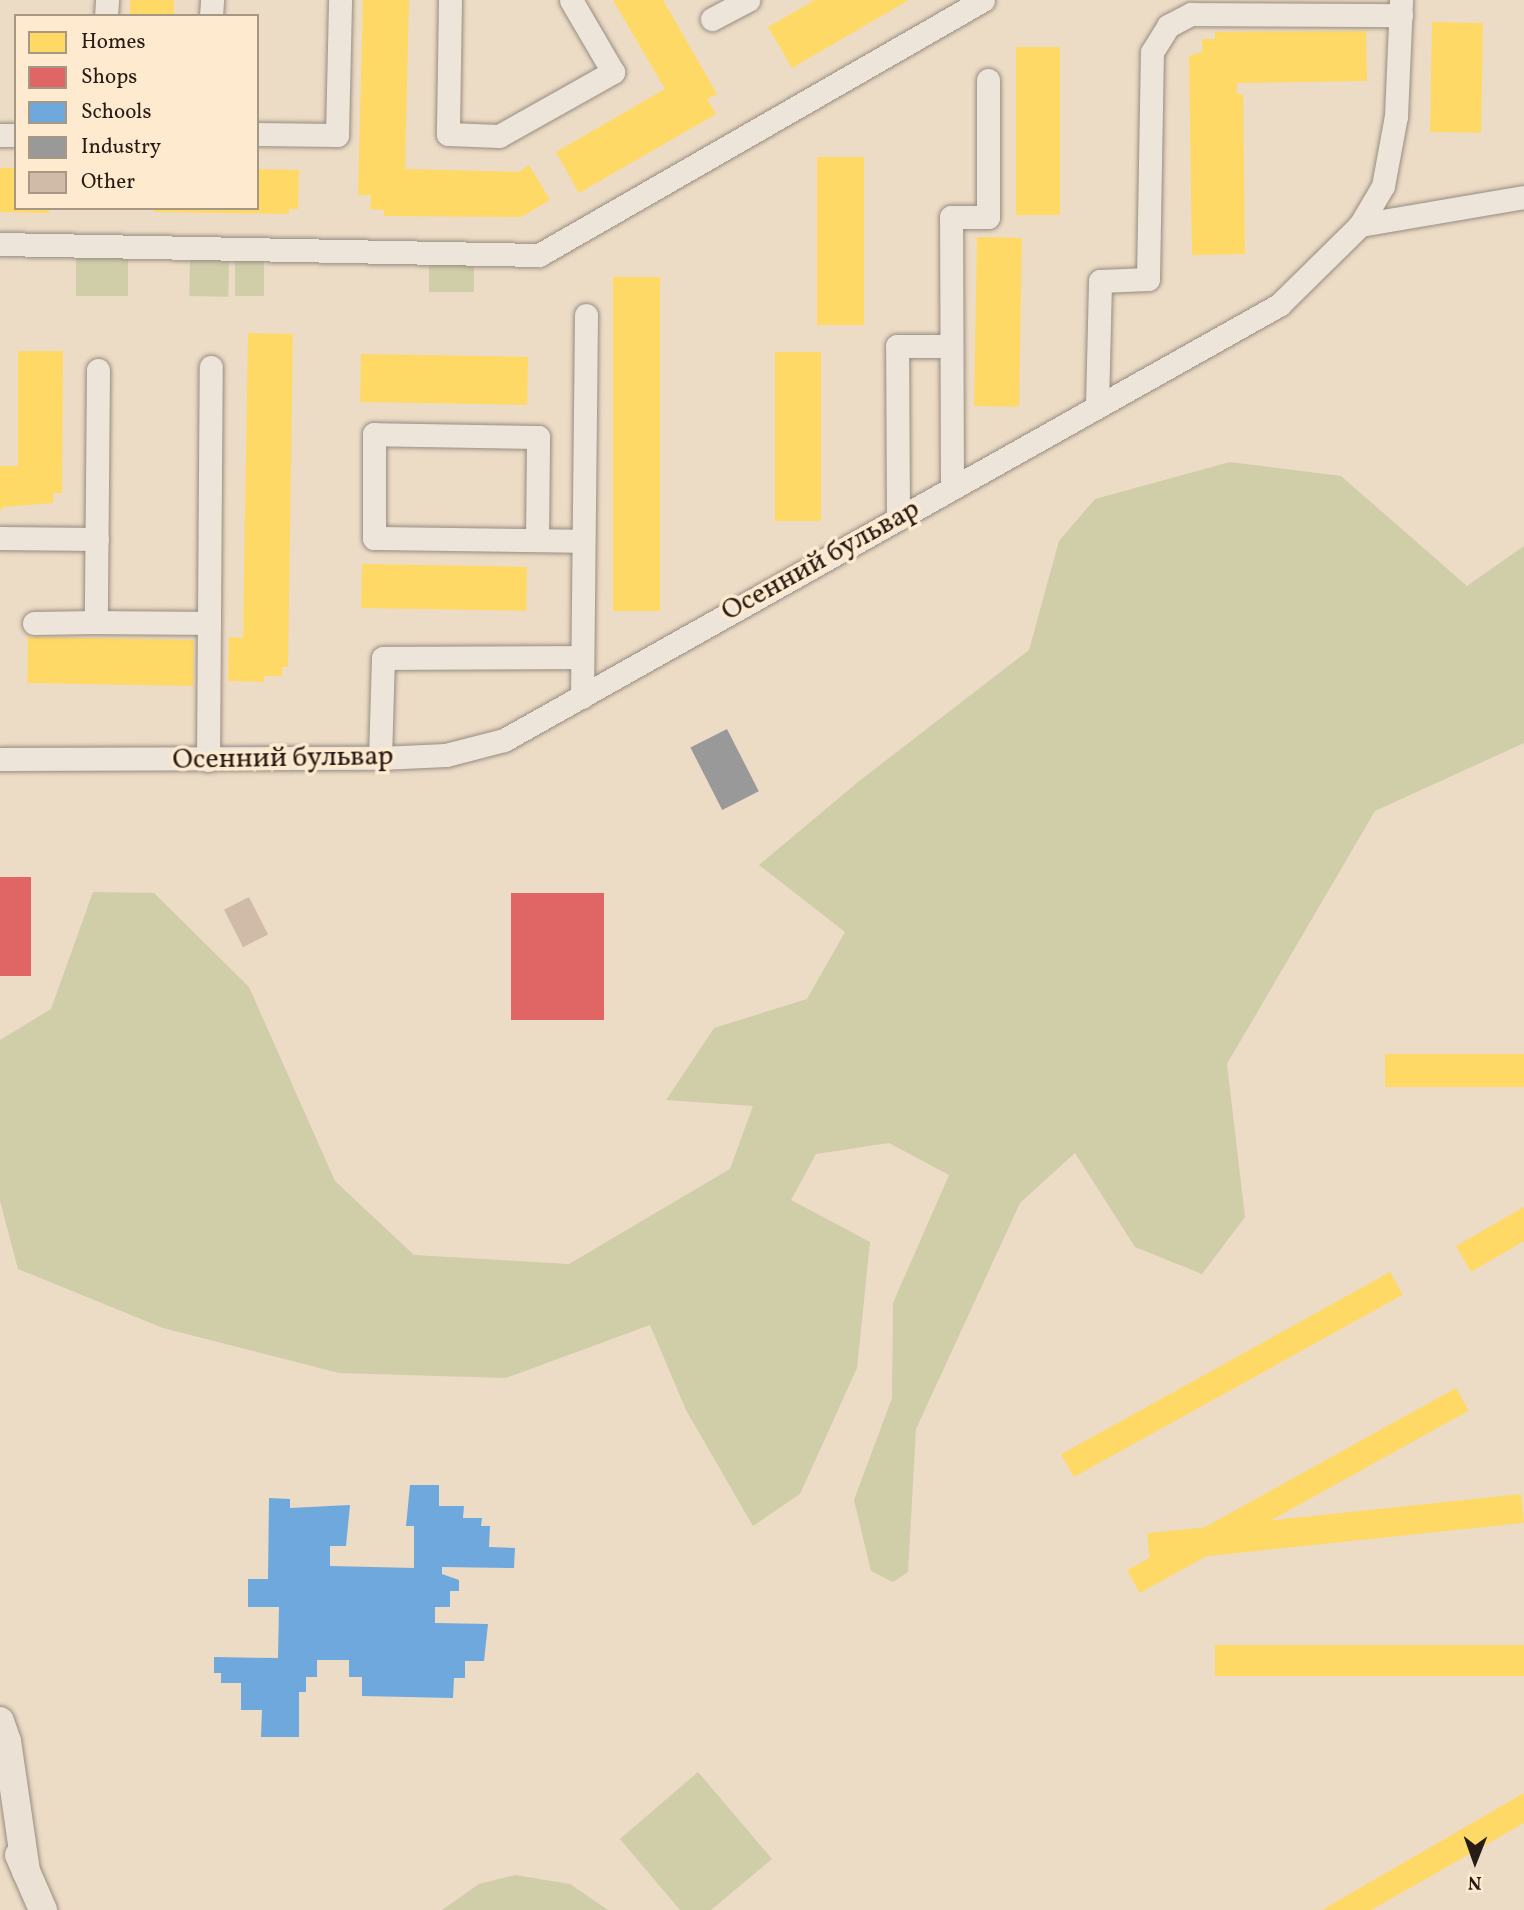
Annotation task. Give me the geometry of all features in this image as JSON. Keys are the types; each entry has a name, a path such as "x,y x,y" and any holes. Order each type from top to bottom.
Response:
{"main road":[{"path":"2,1735 26,1872"},
{"path":"0,1811 43,1910"}],"street":[{"path":"259,134 337,135 340,0"},
{"path":"450,0 448,134 499,136 613,72 571,0"},
{"path":"712,19 748,0"},
{"path":"0,244 539,255 983,0"},
{"path":"1097,405 1100,281 1148,279 1152,52 1168,26 1191,14 1401,8"},
{"name":"Осенний бульвар","path":"0,759 380,758 477,749 504,740 1279,305 1322,268 1360,225 1383,186 1396,116 1401,8"},
{"path":"952,487 951,217 988,217 988,79"},
{"path":"1360,225 1524,197"},
{"path":"582,697 586,315"},
{"path":"898,517 897,346 951,346"},
{"path":"208,760 211,367"},
{"path":"96,622 98,370"},
{"path":"537,540 538,437 374,433 374,538 583,541"},
{"path":"0,538 97,539"},
{"path":"34,623 209,623"},
{"path":"380,758 383,658 582,657"}],"shaded area":[{"path":"76,256 128,256 128,296 76,296"},
{"path":"190,259 229,260 228,297 189,296"},
{"path":"235,260 264,260 264,296 235,296"},
{"path":"429,263 474,263 474,292 429,292"},
{"path":"1230,462 1341,476 1467,586 1524,546 1524,743 1375,811 1227,1064 1245,1217 1202,1274 1135,1247 1075,1153 1020,1203 916,1429 908,1572 893,1582 871,1571 854,1500 892,1398 893,1303 949,1175 889,1143 816,1154 791,1200 870,1242 857,1368 800,1494 753,1526 686,1410 650,1325 506,1378 339,1373 163,1328 18,1269 0,1201 0,1040 51,1009 93,892 154,893 249,987 335,1181 414,1255 569,1264 730,1169 753,1106 666,1100 714,1028 807,999 845,932 759,865 858,782 1029,650 1059,541 1095,499"},
{"path":"698,1772 772,1859 711,1910 680,1910 620,1839"},
{"path":"515,1875 570,1884 608,1910 442,1910 479,1884"}],"building: Homes":[{"path":"130,0 174,0 174,14 130,14"},
{"path":"363,0 409,0 405,169 519,172 529,165 550,200 521,217 384,216 384,210 370,209 371,195 358,195"},
{"path":"613,0 663,0 717,94 707,99 716,114 579,193 556,152 665,89"},
{"path":"815,0 909,0 792,68 768,27"},
{"path":"1432,22 1483,23 1481,133 1430,132"},
{"path":"1366,31 1367,81 1237,83 1237,94 1243,94 1245,254 1192,255 1189,56 1202,52 1202,39 1215,39 1215,32"},
{"path":"1016,47 1060,47 1060,215 1016,215"},
{"path":"817,157 864,157 864,325 817,325"},
{"path":"0,168 14,168 14,210 49,210 49,213 0,212"},
{"path":"259,169 299,170 298,209 289,209 289,214 154,212 259,210"},
{"path":"977,237 1022,238 1019,407 974,406"},
{"path":"613,277 660,277 660,611 613,611"},
{"path":"248,333 293,334 288,667 282,667 282,676 264,676 264,682 228,681 229,637 243,638"},
{"path":"18,351 63,351 62,493 53,493 53,503 3,507 0,512 0,466 18,466"},
{"path":"775,352 821,352 821,521 775,521"},
{"path":"361,354 528,357 527,405 360,402"},
{"path":"362,564 527,567 526,611 361,608"},
{"path":"28,637 194,640 193,686 27,683"},
{"path":"1385,1054 1524,1054 1524,1087 1385,1087"},
{"path":"1524,1207 1524,1241 1471,1272 1456,1246"},
{"path":"1390,1272 1403,1295 1074,1477 1061,1454"},
{"path":"1456,1388 1469,1411 1140,1593 1127,1570"},
{"path":"1521,1494 1524,1523 1150,1562 1147,1533"},
{"path":"1215,1645 1524,1645 1524,1676 1215,1676"},
{"path":"1524,1793 1524,1823 1371,1910 1322,1910"}],"building: Shops":[{"path":"0,877 31,877 31,976 0,976"},
{"path":"511,893 604,893 604,1020 511,1020"}],"building: Schools":[{"path":"410,1485 439,1485 439,1506 464,1506 463,1518 482,1518 481,1526 490,1526 489,1547 515,1548 514,1568 442,1567 442,1574 459,1580 459,1591 450,1591 450,1607 435,1607 435,1623 488,1624 484,1661 465,1661 465,1678 454,1678 453,1698 362,1696 362,1677 349,1677 349,1660 317,1660 317,1677 306,1677 306,1692 299,1692 299,1737 261,1737 262,1710 241,1710 241,1683 221,1683 221,1673 214,1673 214,1657 278,1658 279,1607 248,1607 248,1579 268,1579 269,1498 290,1499 290,1508 350,1505 346,1546 330,1546 330,1566 414,1568 414,1526 406,1526"}],"building: Industry":[{"path":"727,729 759,791 722,810 690,748"}],"building: Other":[{"path":"249,897 268,934 243,947 224,910"}]}
